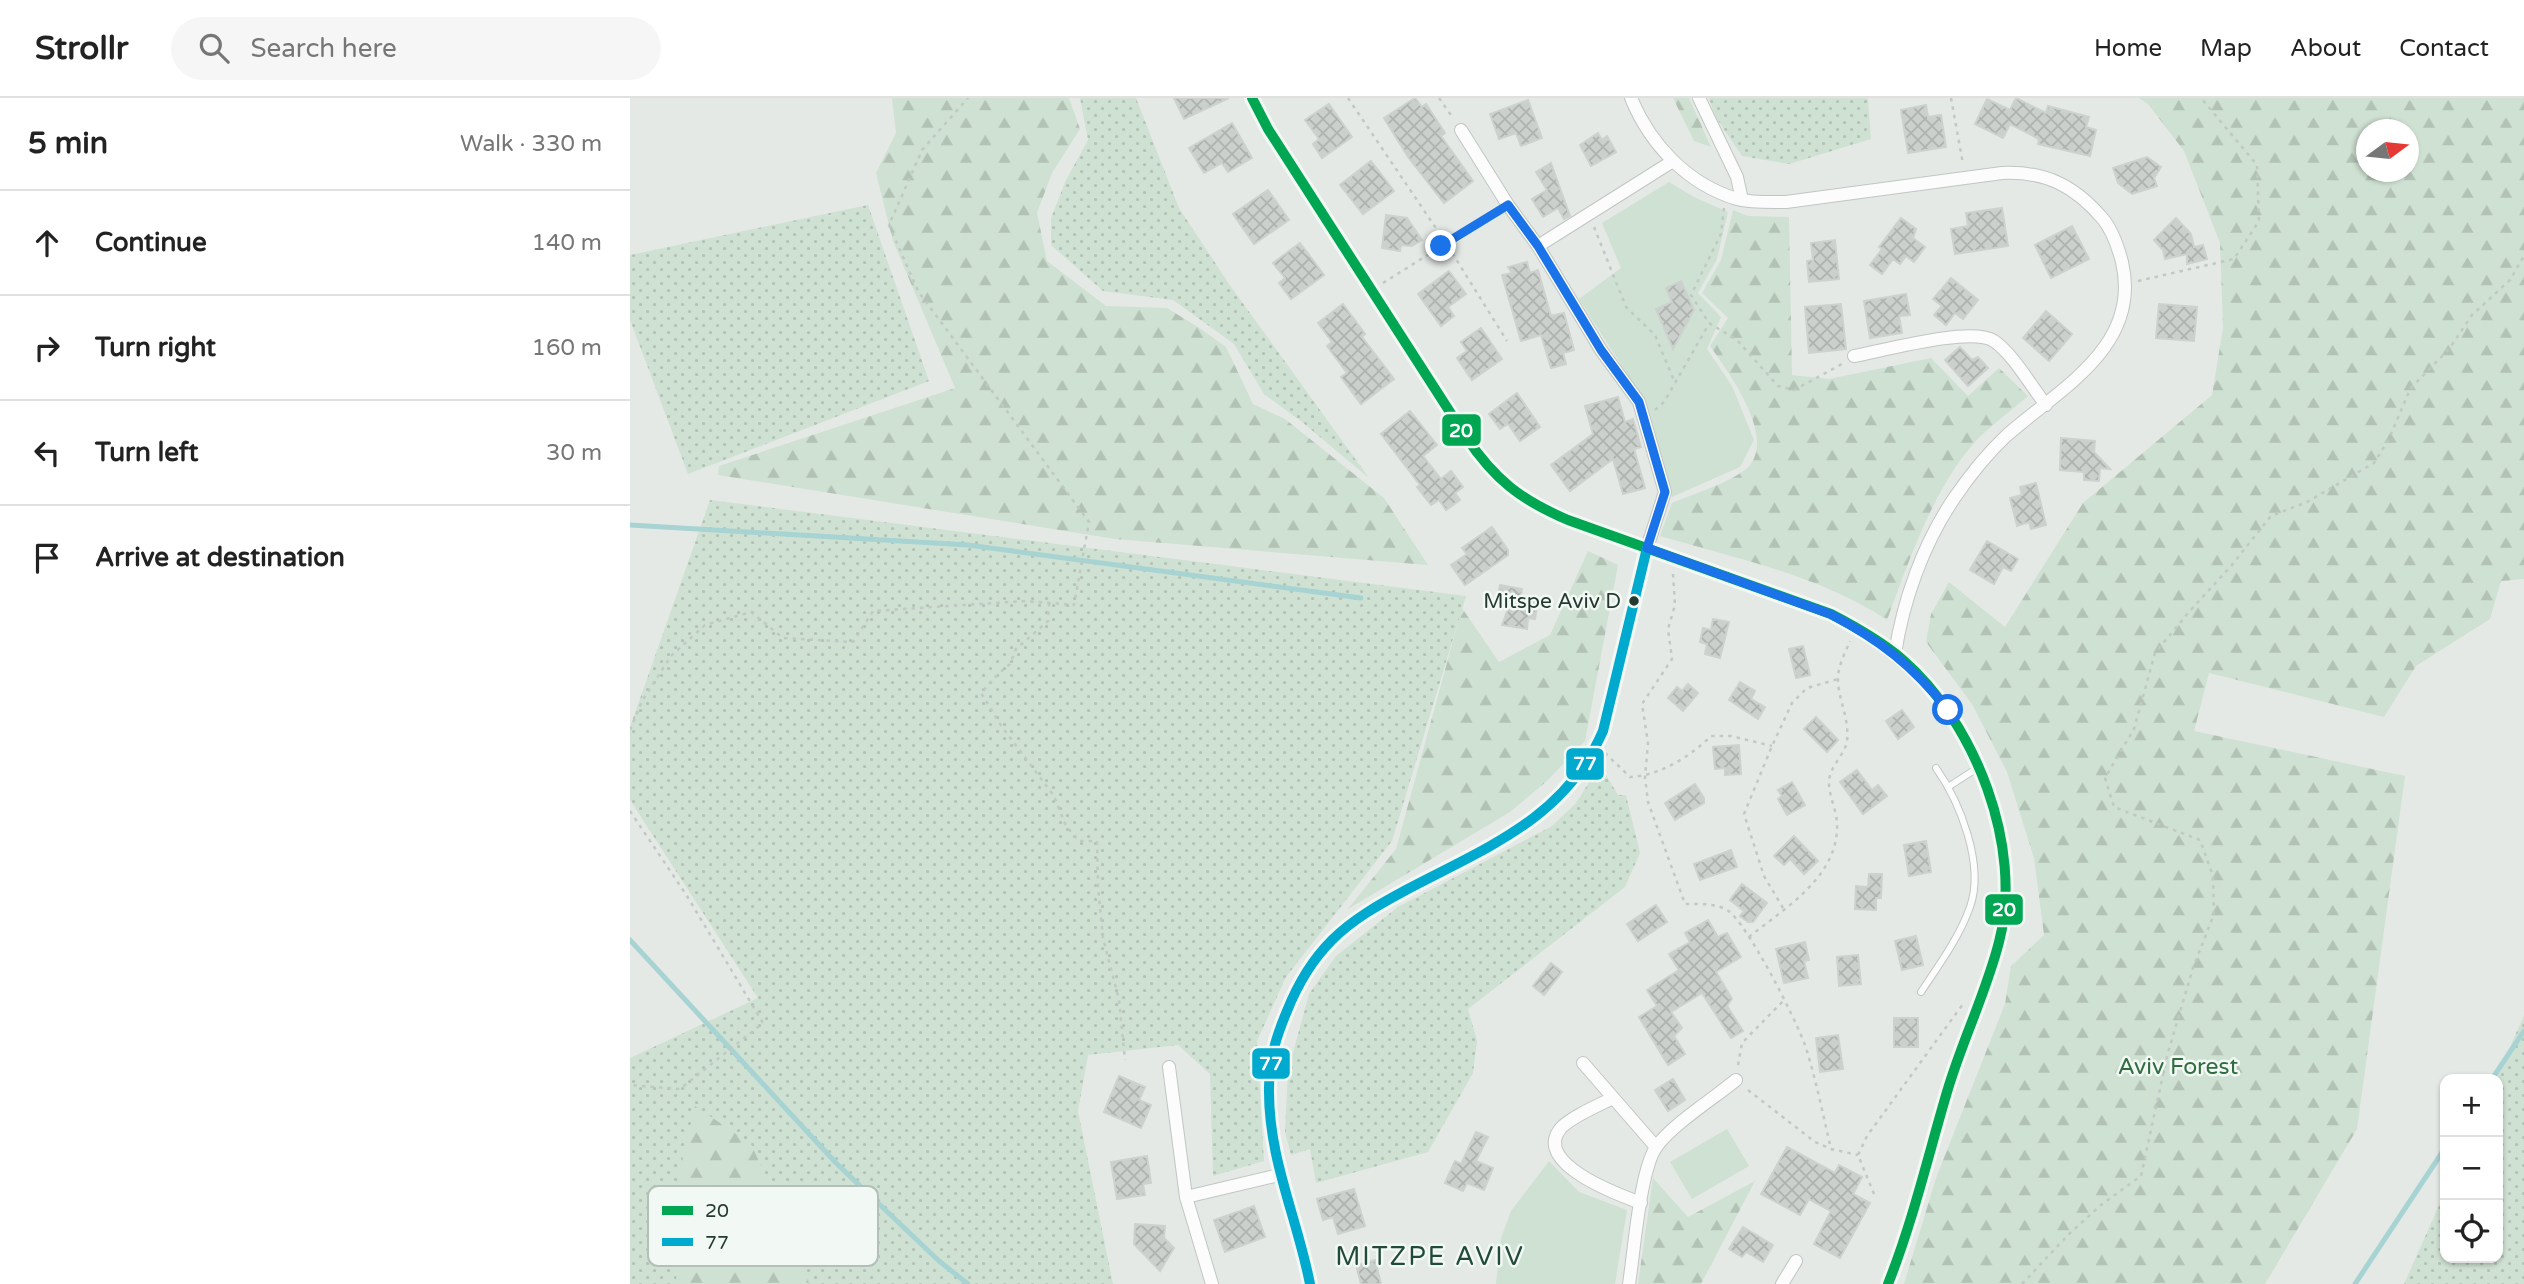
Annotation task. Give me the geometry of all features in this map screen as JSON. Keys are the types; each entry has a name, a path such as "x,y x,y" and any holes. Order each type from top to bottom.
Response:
{"street":[{"path":"1252,98 1268,130 1477,453 1494,474 1513,491 1537,506 1830,614 1856,628 1895,654 1926,682 1948,710 1966,740 1994,805 2002,845 2005,874 2000,941 1947,1090 1907,1235 1888,1284"},
{"path":"1630,98 1640,122 1673,161 1710,186 1742,200 1786,202 2023,172 2043,175 2066,186 2091,204 2109,226 2119,248 2125,284 2122,314 2115,331 2084,371 1990,452 1954,498 1931,542 1912,588 1899,623 1895,654"},
{"path":"1699,98 1737,177 1742,200"},
{"path":"1310,1284 1279,1175 1269,1110 1270,1064 1274,1044 1293,997 1316,959 1332,940 1368,911 1506,837 1547,810 1580,774 1597,746 1606,719 1647,548 1665,492 1639,402 1601,350 1538,246 1508,205 1461,130"},
{"path":"1538,246 1673,161"},
{"path":"1854,356 1960,336 1986,337 2004,352 2046,405"},
{"path":"1583,1063 1656,1147"},
{"path":"1169,1067 1186,1197 1212,1284"},
{"path":"1629,1284 1645,1178 1656,1147 1736,1080"},
{"path":"1613,1098 1562,1127 1555,1139 1556,1151 1582,1177 1641,1203"},
{"path":"1186,1197 1279,1175"},
{"path":"1782,1284 1796,1261"}],"lane":[{"path":"1948,787 1979,767"},
{"path":"1921,992 1952,944 1972,903 1973,861 1970,842 1948,787 1936,768"}],"path":[{"path":"630,730 642,701 671,656 705,625 751,612 783,638 853,642 873,611 1025,601 1074,604 1089,522 918,291 889,225 922,150 968,98"},
{"path":"1348,98 1446,243 1507,341"},
{"path":"1439,98 1461,130"},
{"path":"1951,98 1966,178"},
{"path":"2125,284 2234,259 2259,221 2257,165 2201,98"},
{"path":"1726,194 1721,234 1691,295 1709,323 1737,340 1778,386 1794,390 1854,356"},
{"path":"1372,290 1508,205"},
{"path":"1589,214 1626,307 1655,335 1675,383"},
{"path":"2022,1284 2069,1234 2101,1205 2141,1176 2167,1056 2193,968 2214,914 2213,876 2200,840 2114,807 2105,778 2134,729 2155,653 2271,516 2307,502 2374,463 2389,439 2410,389 2449,349 2472,315 2510,280 2524,256"},
{"path":"1642,414 1657,410 1709,323"},
{"path":"1672,557 1675,605 1668,629 1672,660 1642,705 1648,743 1648,802 1685,904 1727,910 1739,921 1783,1000 1804,1043 1831,1149"},
{"path":"1049,603 1048,621 1016,649 1010,664 981,693 1002,727 1054,796 1066,826 1079,841 1097,841 1103,939 1119,1000 1125,1060"},
{"path":"1749,937 1822,874 1832,853 1837,823 1829,780 1847,742 1845,709 1838,679 1841,663 1856,628"},
{"path":"1784,909 1764,876 1744,814 1792,703 1807,688 1838,679"},
{"path":"1597,746 1630,777 1646,777 1696,751 1711,736 1731,736 1772,746"},
{"path":"630,811 687,896 764,1023 680,1089 630,1085"},
{"path":"1857,1154 1955,1013 1986,979"},
{"path":"1783,1000 1742,1043 1736,1080 1815,1142 1831,1149 1857,1154"},
{"path":"1857,1154 1874,1194"}],"green space":[{"path":"892,98 1069,98 1080,129 1052,173 1037,213 1047,261 1106,306 1167,308 1226,347 1253,404 1285,419 1384,498 1428,565 1115,539 718,475 719,466 955,388 893,241 876,173 896,133"},
{"path":"1080,98 1136,98 1179,208 1229,284 1369,478 1264,394 1234,344 1173,300 1103,291 1051,245 1051,218 1066,180 1088,140"},
{"path":"1673,98 1689,98 1711,147 1694,141"},
{"path":"1709,98 1868,98 1871,139 1789,164 1742,156 1715,116"},
{"name":"Aviv Forest","path":"2139,98 2524,98 2524,579 2501,581 2490,619 2416,666 2384,717 2209,673 2194,731 2405,776 2357,1129 2265,1284 1904,1284 1936,1178 2005,1004 2011,966 2044,935 2034,858 2007,772 1972,704 1926,642 1931,614 1949,582 2005,627 2083,503 2212,395 2223,328 2220,243 2184,151 2148,104"},
{"path":"1669,182 1728,212 1717,259 1698,293 1721,317 1707,349 1732,386 1754,440 1740,467 1672,497 1653,425 1627,374 1579,299 1621,268 1602,223"},
{"path":"868,205 929,381 688,474 630,320 630,255"},
{"path":"1733,210 1748,216 1789,217 1792,375 1829,379 1931,358 1968,396 1999,368 2028,396 1994,424 1960,460 1924,526 1887,620 1861,604 1805,580 1660,536 1672,503 1742,472 1753,460 1757,445 1755,427 1748,409 1729,373 1710,346 1728,318 1702,293 1721,260"},
{"path":"710,500 1466,596 1392,841 1286,977 1257,1041 1264,1161 1213,1176 1210,1074 1178,1045 1088,1055 1078,1111 1113,1284 630,1284 630,1058 758,998 630,800 630,727"},
{"path":"1588,551 1618,565 1585,741 1547,781 1510,812 1348,909 1396,849 1462,608 1499,662 1550,635"},
{"path":"1600,765 1618,795 1626,795 1640,853 1625,887 1468,1009 1477,1041 1473,1073 1428,1152 1316,1183 1310,1149 1291,1155 1285,1132 1288,1071 1309,994 1336,956 1398,907 1552,826 1576,803"},
{"path":"2524,1015 2524,1284 2404,1284 2440,1203 2440,1263 2503,1263 2503,1074 2498,1074"},
{"path":"695,1106 751,1144 770,1186 680,1186 681,1164"},
{"path":"1727,1129 1749,1166 1692,1199 1670,1162"},
{"path":"1549,1161 1579,1192 1627,1210 1615,1284 1496,1284 1501,1238 1511,1211"},
{"path":"1653,1178 1688,1217 1755,1181 1701,1284 1638,1284"},
{"path":"677,1266 806,1266 809,1284 676,1284"}],"building":[{"path":"1174,98 1229,98 1184,119"},
{"path":"1415,98 1422,107 1426,104 1445,133 1441,136 1473,181 1444,203 1408,157 1384,118"},
{"path":"2016,98 2046,113 2048,106 2089,117 2086,127 2096,130 2090,156 2038,144 2039,139 2010,124 2003,138 1975,124 1987,99 2010,110"},
{"path":"1528,100 1542,138 1521,146 1516,133 1499,139 1490,114"},
{"path":"1329,104 1352,137 1322,158 1313,144 1319,139 1305,120"},
{"path":"1926,105 1928,117 1941,115 1946,147 1908,153 1901,110"},
{"path":"1232,123 1252,158 1228,172 1222,163 1204,173 1189,148"},
{"path":"1598,133 1602,140 1607,136 1616,152 1591,166 1580,145"},
{"path":"2147,157 2161,167 2154,178 2157,186 2132,194 2118,183 2113,168"},
{"path":"1371,161 1394,191 1363,214 1340,185"},
{"path":"1551,163 1570,216 1564,219 1558,208 1543,217 1532,199 1547,190 1536,172"},
{"path":"1268,190 1289,220 1254,244 1233,214"},
{"path":"2002,208 2008,246 1955,254 1951,229 1968,226 1966,213"},
{"path":"1386,215 1407,218 1422,240 1412,246 1401,245 1400,251 1382,248"},
{"path":"1901,218 1916,229 1913,238 1925,247 1914,262 1906,256 1900,264 1893,259 1882,274 1870,265 1882,249 1879,247"},
{"path":"2176,218 2191,234 2194,247 2203,245 2207,259 2187,264 2187,254 2165,259 2163,250 2154,240"},
{"path":"2072,226 2089,259 2051,278 2035,245"},
{"path":"1835,240 1839,279 1809,282 1807,261 1813,260 1811,243"},
{"path":"1300,243 1324,275 1291,299 1279,283 1285,278 1273,263"},
{"path":"1527,262 1530,273 1538,270 1551,316 1564,313 1574,350 1563,353 1566,364 1551,368 1541,335 1521,341 1502,275 1512,273 1508,267"},
{"path":"1449,271 1466,294 1448,307 1454,316 1441,326 1418,294"},
{"path":"1951,278 1978,300 1963,319 1955,313 1946,325 1934,315 1942,306 1933,299"},
{"path":"1681,281 1694,310 1673,349 1656,309 1672,302 1666,288"},
{"path":"1906,294 1910,315 1899,316 1902,333 1870,338 1864,301"},
{"path":"1343,304 1365,334 1362,337 1394,379 1361,404 1341,377 1347,373 1327,346 1332,342 1318,323"},
{"path":"1841,304 1846,349 1809,353 1805,307"},
{"path":"2159,304 2197,307 2194,341 2156,338"},
{"path":"2046,311 2072,334 2049,361 2023,338"},
{"path":"1481,328 1502,359 1472,380 1457,358 1467,351 1461,342"},
{"path":"1960,347 1972,360 1978,357 1988,368 1968,386 1945,360"},
{"path":"1517,393 1540,427 1520,441 1508,424 1500,429 1489,414"},
{"path":"1618,397 1625,422 1633,419 1641,447 1634,449 1645,488 1623,494 1613,459 1570,491 1551,465 1593,434 1585,406"},
{"path":"1410,411 1437,445 1423,456 1441,479 1451,471 1463,487 1455,493 1460,500 1446,510 1439,500 1431,505 1417,487 1420,485 1381,434"},
{"path":"2061,438 2095,441 2094,452 2110,469 2100,468 2099,481 2084,480 2084,472 2060,470"},
{"path":"2036,483 2046,525 2031,529 2029,522 2017,526 2010,498 2022,495 2020,487"},
{"path":"1492,527 1508,550 1508,555 1465,585 1451,565 1467,554 1462,548"},
{"path":"1987,541 2018,559 2011,571 2003,567 1994,584 1970,570"},
{"path":"1500,585 1522,589 1521,597 1538,600 1535,619 1528,618 1527,629 1502,625 1508,609 1496,607"},
{"path":"1713,619 1729,622 1720,658 1705,654 1707,644 1700,642 1703,628 1711,630"},
{"path":"1803,646 1810,675 1796,678 1789,649"},
{"path":"1740,682 1755,691 1751,699 1765,707 1758,719 1729,700"},
{"path":"1688,684 1698,693 1683,711 1668,698 1677,687 1682,691"},
{"path":"1902,710 1914,727 1898,739 1886,721"},
{"path":"1816,717 1838,740 1827,752 1804,729"},
{"path":"1739,745 1741,774 1725,775 1725,768 1715,769 1713,747"},
{"path":"1857,770 1872,790 1878,785 1887,796 1863,814 1840,782"},
{"path":"1792,782 1805,805 1787,815 1778,799 1782,796 1778,790"},
{"path":"1695,784 1704,798 1704,803 1675,820 1665,803"},
{"path":"1794,836 1818,861 1804,874 1790,859 1784,865 1774,856"},
{"path":"1926,841 1931,872 1909,876 1904,845"},
{"path":"1731,850 1737,867 1700,880 1694,864"},
{"path":"1869,874 1882,874 1881,898 1876,898 1876,910 1855,909 1856,886 1868,887"},
{"path":"1742,884 1767,903 1753,922 1740,916 1744,911 1730,900"},
{"path":"1656,905 1667,922 1638,941 1627,924"},
{"path":"1708,920 1718,937 1727,933 1741,957 1716,972 1732,999 1727,1006 1743,1031 1731,1038 1702,993 1671,1012 1682,1028 1674,1036 1685,1054 1668,1065 1639,1017 1657,1006 1647,990 1679,970 1669,954 1690,942 1685,933"},
{"path":"1916,936 1923,965 1902,970 1895,941"},
{"path":"1805,942 1809,960 1804,961 1808,978 1784,983 1776,949"},
{"path":"1858,955 1861,984 1839,986 1837,957"},
{"path":"1551,963 1562,972 1544,995 1533,986"},
{"path":"1894,1018 1918,1018 1918,1047 1894,1047"},
{"path":"1838,1035 1843,1069 1820,1072 1816,1038"},
{"path":"1119,1076 1145,1087 1139,1100 1151,1105 1141,1128 1104,1112"},
{"path":"1673,1079 1685,1100 1668,1111 1655,1090"},
{"path":"1476,1132 1488,1137 1476,1161 1493,1168 1484,1190 1467,1183 1463,1191 1445,1183 1455,1161 1461,1164"},
{"path":"1787,1147 1835,1173 1839,1165 1862,1177 1853,1194 1870,1203 1840,1258 1814,1244 1831,1211 1809,1199 1800,1215 1761,1194"},
{"path":"1147,1156 1151,1183 1143,1184 1145,1195 1117,1199 1111,1162"},
{"path":"1354,1189 1365,1226 1338,1234 1333,1217 1323,1220 1317,1199"},
{"path":"1254,1206 1265,1237 1225,1252 1214,1220"},
{"path":"1135,1224 1165,1226 1164,1238 1174,1248 1160,1271 1134,1244"},
{"path":"1743,1227 1773,1245 1763,1262 1746,1252 1742,1257 1729,1249"},
{"path":"1375,1260 1381,1284 1361,1284 1356,1265"}],"waterway":[{"path":"630,525 968,545 1361,598"},
{"path":"630,940 860,1186"},
{"path":"2495,1074 2524,1031"},
{"path":"2355,1284 2440,1156"},
{"path":"878,1203 939,1261 968,1284"}],"transit line":[{"name":"20","path":"1252,98 1268,129 1466,437 1510,487 1536,505 1568,520 1831,614 1859,629 1894,652 1928,685 1951,716 1971,751 1987,788 1999,827 2005,867 2005,905 1994,961 1953,1073 1913,1212 1888,1284"},
{"name":"77","path":"1310,1284 1278,1163 1270,1114 1269,1078 1272,1058 1291,1002 1318,956 1349,925 1386,901 1520,828 1545,809 1567,787 1587,761 1603,731 1647,548"}],"place":[{"name":"Mitspe Aviv D","path":"1634,601"}],"district":[{"name":"MITZPE AVIV","path":"1430,1256"}],"route":[{"path":"1441,246 1508,205 1538,246 1601,350 1639,402 1665,492 1647,548 1830,614 1879,642 1902,660 1926,682 1948,710"}]}
